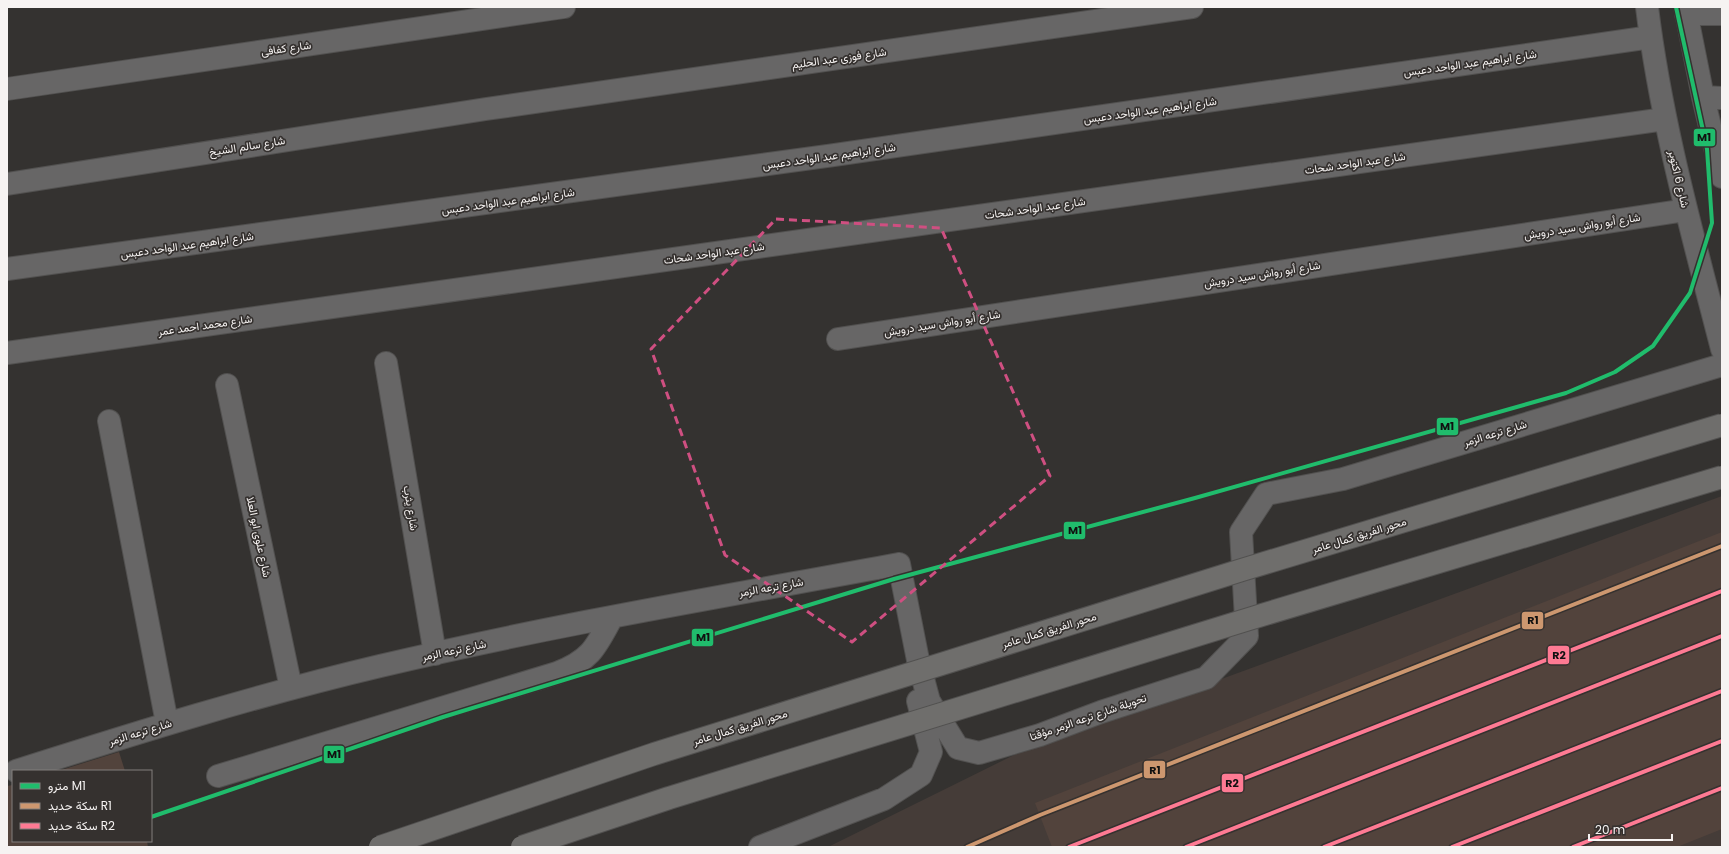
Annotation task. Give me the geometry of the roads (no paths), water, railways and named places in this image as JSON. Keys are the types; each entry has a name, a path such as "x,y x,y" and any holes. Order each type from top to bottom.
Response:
{"highway":[{"name":"محور الفريق كمال عامر","path":"380,847 670,749 1238,571 1722,425"},
{"path":"522,847 676,796 1132,655 1722,477"}],"street":[{"name":"شارع كفافى","path":"7,89 564,7"},
{"name":"شارع فوزى عبد الحليم","path":"486,109 1192,7"},
{"name":"شارع 6 اكتوبر","path":"1647,7 1665,119 1686,210 1722,349"},
{"path":"1722,14 1686,11 1713,98 1722,176"},
{"name":"شارع ابراهيم عبد الواحد دعبس","path":"7,269 346,224 819,158 1651,37"},
{"name":"شارع سالم الشيخ","path":"7,184 486,109"},
{"name":"شارع عبد الواحد شحات","path":"404,297 1665,119"},
{"name":"شارع أبو رواش سيد درويش","path":"838,339 1686,210"},
{"name":"شارع محمد احمد عمر","path":"7,353 404,297"},
{"name":"شارع يثرب","path":"386,363 435,654"},
{"name":"شارع ترعه الزمر","path":"1266,494 1343,479 1722,365"},
{"name":"شارع علوى ابو العلا","path":"226,385 291,688"},
{"path":"109,421 167,723"},
{"name":"تحويلة شارع ترعه الزمر مؤقتا","path":"899,564 918,660 929,701 958,748 979,753 1040,735 1101,712 1206,678 1247,636 1241,532 1266,494"},
{"path":"760,847 884,799 921,775 931,752 905,653 892,583 892,574 899,564"},
{"name":"شارع ترعه الزمر","path":"19,770 167,723 291,688 380,666 612,616 899,564"},
{"path":"218,776 550,676 573,667 587,657 595,647 612,616"}],"metro line":[{"name":"M1","path":"152,817 443,717 894,579 1195,498 1566,393 1615,372 1653,346 1690,293 1712,223 1707,149 1676,7"}],"rail line":[{"name":"R1","path":"967,847 1040,815 1722,546"},
{"name":"R2","path":"1069,847 1722,591"},
{"name":"R2","path":"1186,847 1722,636"},
{"name":"R2","path":"1324,847 1722,691"},
{"name":"R2","path":"1452,847 1722,741"},
{"name":"R2","path":"1573,847 1722,788"}]}
